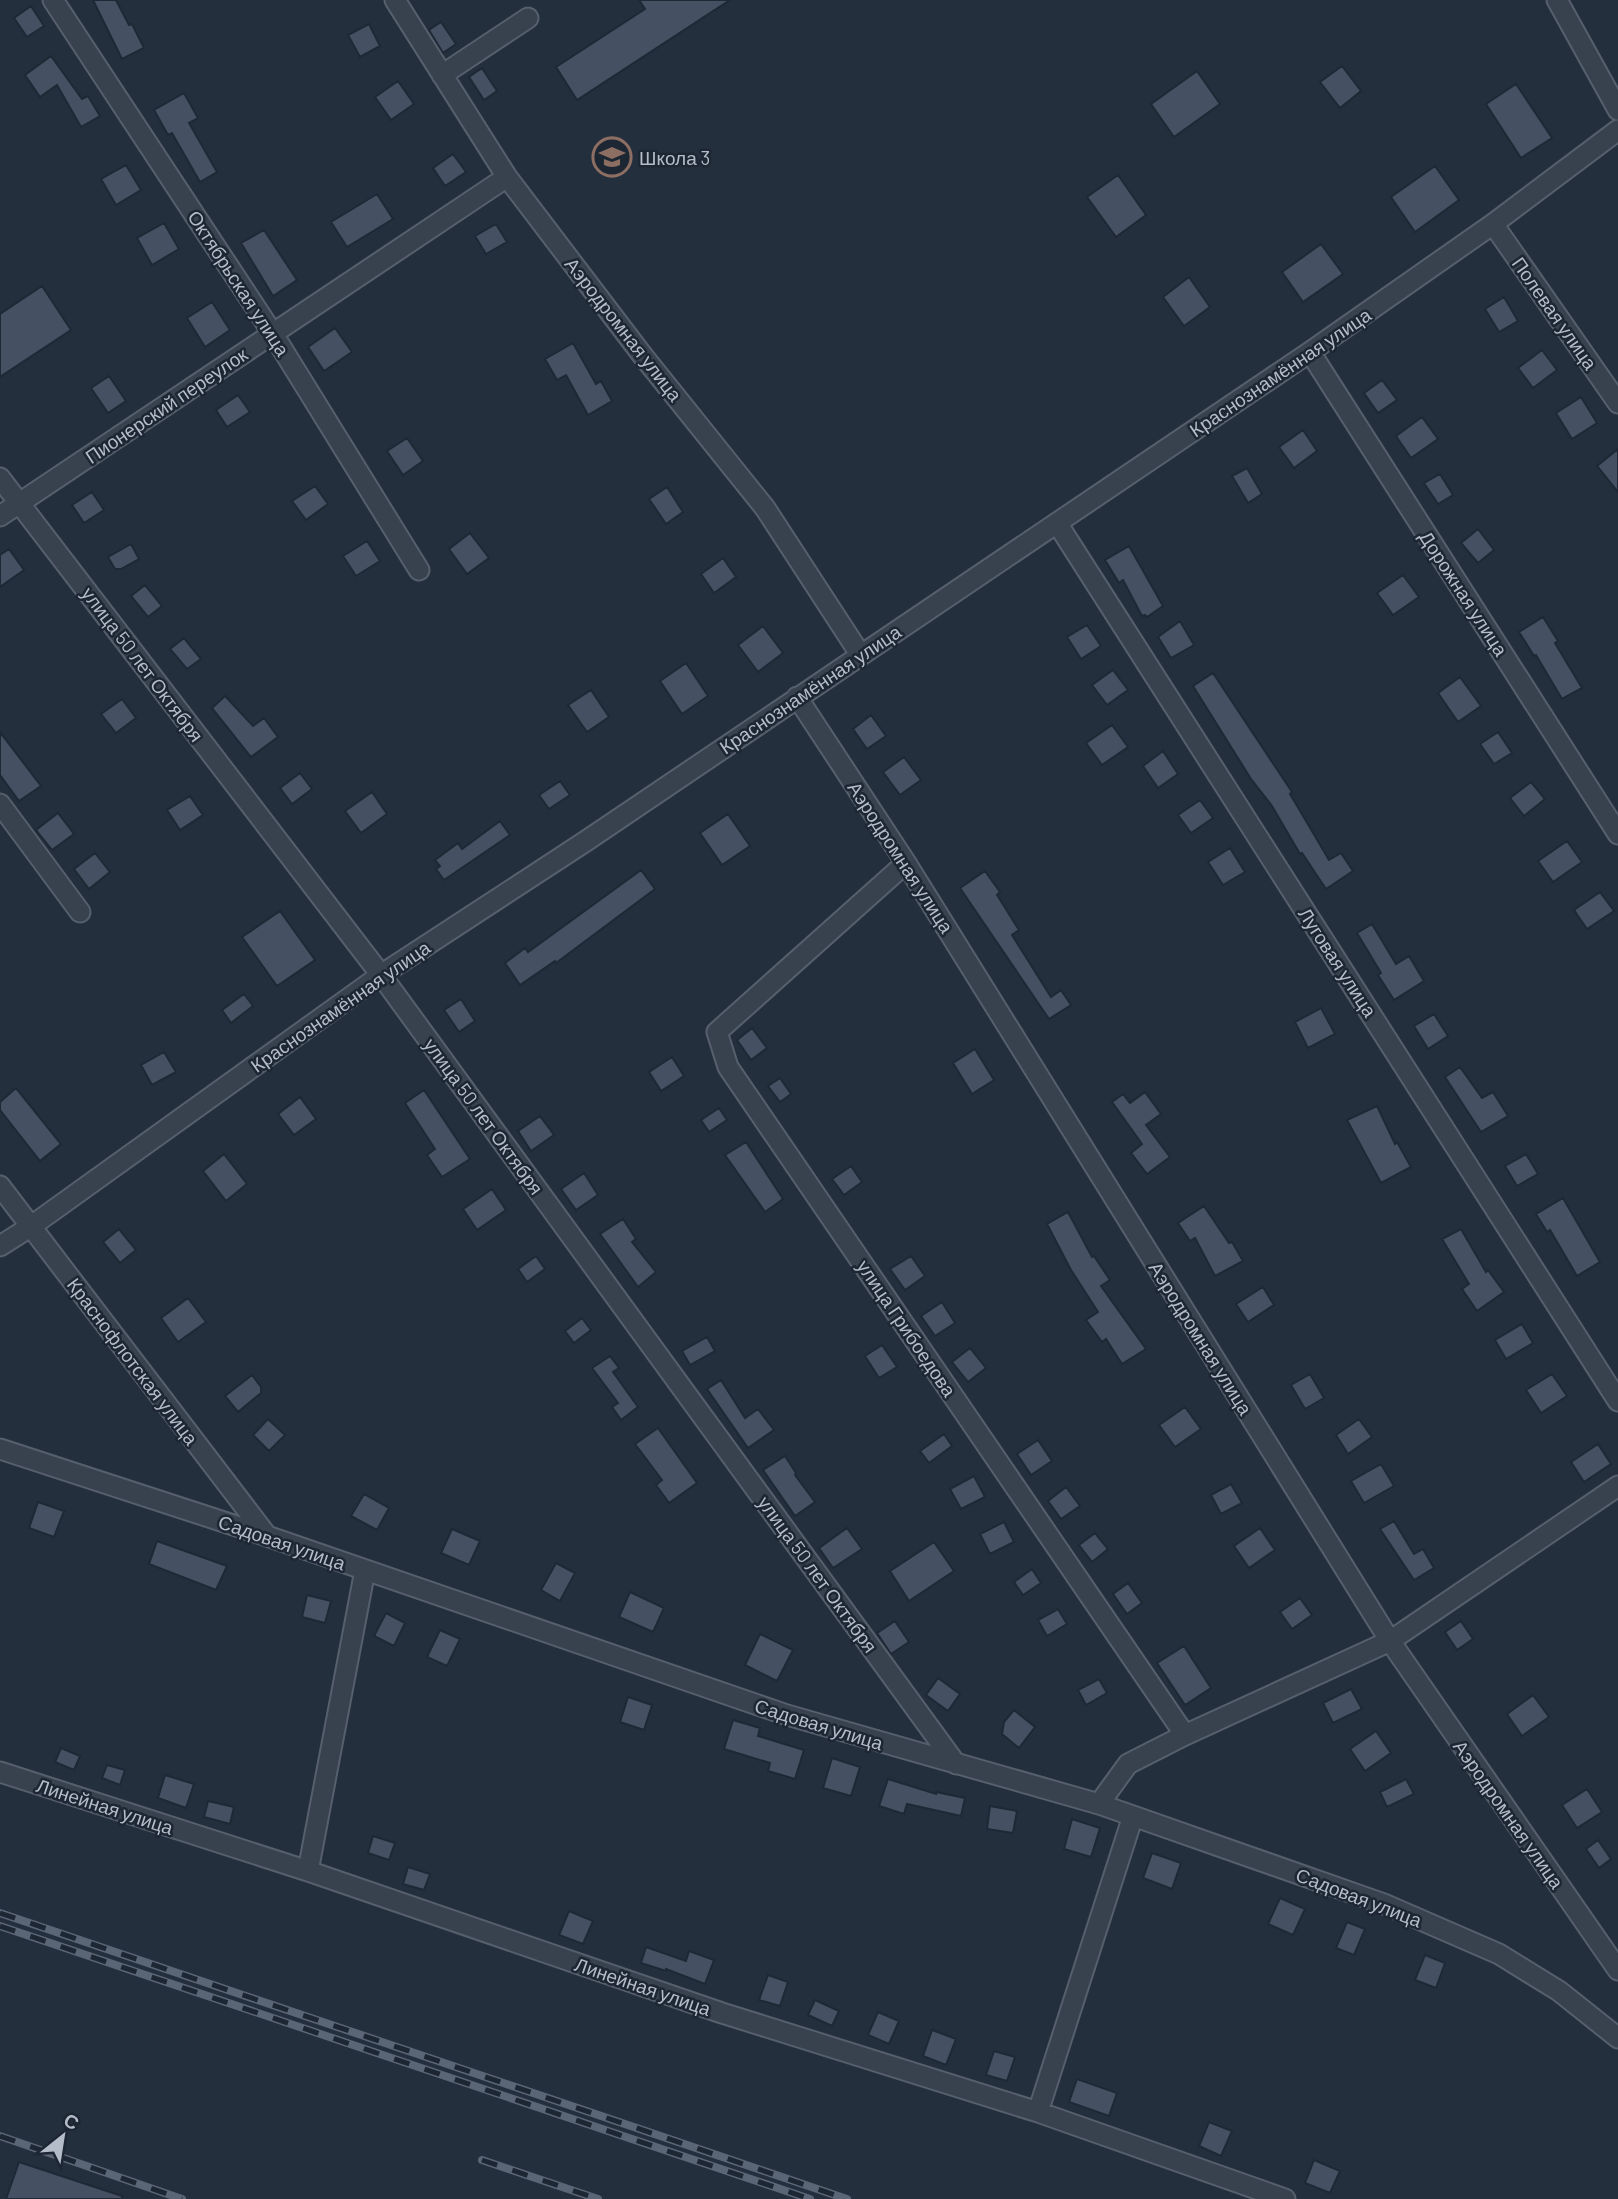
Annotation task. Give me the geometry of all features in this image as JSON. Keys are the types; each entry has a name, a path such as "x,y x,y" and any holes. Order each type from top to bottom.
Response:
{"street":[{"name":"Октябрьская улица","path":"53,0 273,334 419,570"},
{"name":"Аэродромная улица","path":"395,0 507,177 643,356 765,508 860,654"},
{"path":"1557,0 1618,110"},
{"path":"442,75 527,18"},
{"name":"Краснознамённая улица","path":"0,1246 381,975 586,841 1310,352 1493,224 1618,130"},
{"name":"Пионерский переулок","path":"0,516 507,177"},
{"name":"Полевая улица","path":"1493,224 1618,403"},
{"name":"Дорожная улица","path":"1310,352 1618,834"},
{"name":"улица 50 лет Октября","path":"0,478 381,975 956,1763"},
{"name":"Луговая улица","path":"1057,523 1618,1401"},
{"name":"Аэродромная улица","path":"797,697 906,863 1390,1641 1618,1970"},
{"path":"0,804 80,912"},
{"name":"улица Грибоедова","path":"906,863 717,1032 728,1067 1185,1735"},
{"name":"Краснофлотская улица","path":"0,1186 267,1536"},
{"name":"Садовая улица","path":"0,1448 267,1536 787,1716 1099,1804 1384,1904 1499,1954 1559,1991 1618,2038"},
{"path":"1099,1804 1128,1764 1390,1641 1618,1486"},
{"path":"308,1871 365,1570"},
{"name":"Линейная улица","path":"0,1772 308,1871 722,2013 1038,2112 1285,2199"},
{"path":"1038,2112 1133,1816"}],"building":[{"path":"93,0 116,0 144,48 122,59"},
{"path":"639,0 730,0 577,100 556,67 645,9"},
{"path":"31,6 44,26 27,37 14,18"},
{"path":"441,22 456,44 443,53 429,30"},
{"path":"369,24 380,46 360,57 348,35"},
{"path":"51,56 82,99 88,96 100,116 81,127 57,85 40,97 25,75"},
{"path":"1342,66 1361,91 1340,108 1320,82"},
{"path":"482,68 497,91 484,100 469,77"},
{"path":"1197,71 1220,104 1174,137 1151,104"},
{"path":"398,81 414,104 391,120 375,97"},
{"path":"1516,84 1552,138 1521,158 1486,104"},
{"path":"184,93 198,118 189,123 217,172 200,182 172,133 168,135 154,110"},
{"path":"453,154 466,172 445,186 433,168"},
{"path":"126,165 141,190 116,205 101,179"},
{"path":"1435,166 1459,200 1415,232 1391,197"},
{"path":"1118,175 1146,215 1116,237 1087,197"},
{"path":"377,194 393,219 347,247 331,222"},
{"path":"164,223 179,249 152,265 137,238"},
{"path":"496,224 507,242 486,254 475,236"},
{"path":"264,230 297,280 273,296 241,243"},
{"path":"1321,244 1343,274 1303,302 1282,272"},
{"path":"1189,277 1210,307 1184,326 1163,297"},
{"path":"42,286 71,330 0,377 0,314"},
{"path":"1504,297 1518,321 1499,332 1485,309"},
{"path":"212,302 230,330 205,347 187,318"},
{"path":"335,328 352,352 324,371 308,347"},
{"path":"573,343 596,384 601,381 612,401 588,415 566,375 557,380 545,359"},
{"path":"1542,350 1557,370 1533,388 1518,368"},
{"path":"109,376 126,401 108,413 91,388"},
{"path":"1382,380 1397,400 1378,413 1364,393"},
{"path":"238,395 250,412 227,427 216,410"},
{"path":"1581,397 1597,423 1572,439 1556,413"},
{"path":"1422,417 1438,439 1411,458 1396,436"},
{"path":"1303,430 1317,451 1294,468 1279,447"},
{"path":"407,438 423,461 403,475 387,451"},
{"path":"1618,449 1618,492 1597,466"},
{"path":"1247,468 1262,494 1248,503 1232,476"},
{"path":"1440,474 1453,495 1438,504 1424,483"},
{"path":"315,486 328,504 306,520 292,501"},
{"path":"667,487 683,512 666,524 649,499"},
{"path":"92,492 104,510 84,523 72,505"},
{"path":"1478,529 1494,550 1478,563 1461,543"},
{"path":"470,533 489,558 467,574 449,549"},
{"path":"367,541 380,561 356,576 343,556"},
{"path":"131,544 139,559 121,569 115,569 108,557"},
{"path":"1129,546 1163,606 1147,617 1142,616 1123,580 1119,583 1105,560"},
{"path":"9,549 24,570 0,587 0,555"},
{"path":"723,558 736,577 714,593 701,574"},
{"path":"1403,575 1419,597 1393,615 1377,593"},
{"path":"145,585 162,606 148,617 131,596"},
{"path":"1543,617 1582,688 1562,699 1519,632"},
{"path":"1180,621 1194,645 1171,658 1158,637"},
{"path":"1087,625 1101,646 1081,659 1067,637"},
{"path":"763,626 783,653 758,672 738,645"},
{"path":"184,638 201,659 187,669 170,649"},
{"path":"686,663 708,696 682,714 660,681"},
{"path":"1113,670 1128,690 1107,705 1092,685"},
{"path":"1213,673 1292,792 1290,794 1329,860 1341,853 1353,871 1326,889 1302,853 1300,854 1272,806 1251,779 1193,686"},
{"path":"1460,677 1481,706 1458,722 1438,693"},
{"path":"591,690 609,717 587,732 568,705"},
{"path":"225,696 253,726 264,718 278,737 251,757 212,708"},
{"path":"122,699 136,718 116,733 101,714"},
{"path":"871,715 886,736 867,749 853,729"},
{"path":"1112,725 1128,747 1102,765 1086,743"},
{"path":"0,732 41,786 19,801 0,775"},
{"path":"1498,732 1512,753 1494,764 1480,744"},
{"path":"1163,751 1178,774 1158,788 1143,766"},
{"path":"904,757 921,780 900,795 883,772"},
{"path":"300,773 312,789 292,804 280,788"},
{"path":"560,781 570,795 549,809 539,795"},
{"path":"1531,782 1545,799 1524,816 1510,798"},
{"path":"372,792 387,814 361,833 345,811"},
{"path":"190,796 203,815 180,830 167,810"},
{"path":"1200,800 1213,818 1191,833 1178,815"},
{"path":"58,813 74,834 52,850 36,830"},
{"path":"728,814 750,846 722,865 700,833"},
{"path":"500,821 510,835 444,880 436,869 440,866 435,860 458,843 462,849"},
{"path":"1567,841 1582,862 1553,882 1538,861"},
{"path":"1230,848 1245,872 1223,885 1208,862"},
{"path":"95,853 110,872 89,889 74,869"},
{"path":"641,870 655,889 556,963 555,961 520,985 505,963 525,948 528,952"},
{"path":"985,871 1000,892 997,895 1019,930 1012,935 1051,997 1061,990 1071,1005 1049,1019 960,888"},
{"path":"1600,892 1614,911 1587,929 1574,910"},
{"path":"280,911 315,960 277,986 242,937"},
{"path":"1372,924 1396,964 1409,956 1424,981 1394,1000 1357,933"},
{"path":"244,994 253,1006 231,1023 222,1010"},
{"path":"461,999 475,1021 459,1032 444,1010"},
{"path":"1321,1008 1335,1034 1308,1048 1295,1022"},
{"path":"1434,1014 1448,1036 1428,1049 1414,1026"},
{"path":"752,1028 767,1048 751,1060 737,1040"},
{"path":"975,1049 994,1080 972,1094 953,1063"},
{"path":"164,1052 176,1072 152,1085 141,1065"},
{"path":"672,1057 684,1076 661,1091 649,1072"},
{"path":"1460,1067 1482,1098 1493,1092 1508,1116 1481,1132 1445,1077"},
{"path":"780,1078 791,1094 780,1102 768,1086"},
{"path":"16,1088 61,1144 40,1161 0,1110 0,1102"},
{"path":"424,1090 470,1159 442,1177 427,1155 435,1149 405,1103"},
{"path":"1145,1092 1161,1114 1146,1125 1170,1157 1147,1174 1131,1153 1142,1144 1112,1102 1123,1094 1130,1103"},
{"path":"300,1097 316,1119 294,1135 278,1114"},
{"path":"1377,1106 1395,1144 1397,1142 1411,1167 1381,1183 1347,1120"},
{"path":"719,1108 727,1120 709,1132 701,1120"},
{"path":"540,1116 554,1135 531,1151 518,1131"},
{"path":"746,1142 783,1199 765,1212 725,1155"},
{"path":"224,1154 247,1184 226,1201 203,1171"},
{"path":"1526,1154 1538,1174 1517,1186 1505,1166"},
{"path":"851,1166 862,1182 844,1195 832,1179"},
{"path":"584,1173 598,1195 576,1210 561,1189"},
{"path":"492,1189 506,1210 477,1230 463,1209"},
{"path":"1563,1198 1600,1262 1577,1276 1550,1230 1547,1232 1536,1214"},
{"path":"1204,1206 1243,1261 1215,1276 1195,1238 1190,1241 1178,1223"},
{"path":"1068,1212 1092,1257 1094,1256 1110,1280 1101,1286 1146,1349 1122,1364 1106,1339 1102,1342 1086,1320 1098,1312 1071,1270 1047,1224"},
{"path":"623,1219 636,1239 632,1242 656,1272 638,1287 600,1234"},
{"path":"119,1229 136,1250 120,1263 103,1242"},
{"path":"1461,1229 1486,1272 1488,1270 1504,1292 1477,1311 1462,1289 1469,1284 1442,1239"},
{"path":"536,1256 545,1269 527,1282 518,1269"},
{"path":"911,1256 925,1276 905,1290 890,1269"},
{"path":"1263,1287 1274,1305 1248,1322 1236,1304"},
{"path":"188,1298 206,1322 178,1342 161,1318"},
{"path":"942,1302 955,1323 935,1336 921,1316"},
{"path":"582,1318 591,1330 574,1343 565,1331"},
{"path":"1522,1324 1533,1343 1506,1359 1495,1340"},
{"path":"707,1337 715,1351 690,1365 682,1351"},
{"path":"882,1345 897,1367 879,1378 865,1356"},
{"path":"970,1348 986,1368 968,1382 952,1362"},
{"path":"610,1356 619,1368 613,1372 638,1407 621,1420 612,1407 618,1403 592,1368"},
{"path":"1310,1374 1324,1398 1305,1409 1291,1385"},
{"path":"1552,1374 1567,1396 1541,1413 1526,1390"},
{"path":"252,1375 261,1387 261,1393 238,1412 225,1396"},
{"path":"721,1380 745,1418 758,1409 774,1430 748,1448 707,1389"},
{"path":"1185,1407 1201,1429 1175,1447 1159,1425"},
{"path":"268,1419 285,1435 269,1451 253,1435"},
{"path":"1359,1419 1372,1437 1348,1454 1336,1435"},
{"path":"658,1428 697,1483 669,1503 656,1485 662,1480 635,1444"},
{"path":"944,1434 952,1446 929,1463 920,1451"},
{"path":"1038,1440 1052,1461 1031,1475 1017,1454"},
{"path":"1598,1444 1611,1464 1584,1482 1571,1462"},
{"path":"785,1456 815,1502 795,1516 763,1470"},
{"path":"1381,1464 1394,1486 1364,1503 1351,1481"},
{"path":"974,1476 985,1497 961,1509 950,1489"},
{"path":"1231,1484 1242,1503 1221,1514 1211,1495"},
{"path":"1066,1487 1080,1506 1061,1519 1048,1501"},
{"path":"364,1494 389,1508 377,1530 351,1516"},
{"path":"38,1502 64,1511 54,1537 29,1528"},
{"path":"1394,1521 1414,1554 1423,1549 1434,1568 1414,1580 1380,1529"},
{"path":"1004,1522 1014,1542 990,1554 980,1534"},
{"path":"847,1528 862,1549 833,1568 819,1548"},
{"path":"1260,1528 1275,1550 1249,1568 1234,1546"},
{"path":"452,1529 480,1541 469,1565 441,1553"},
{"path":"1095,1533 1108,1549 1092,1562 1079,1545"},
{"path":"157,1541 227,1566 216,1590 149,1564"},
{"path":"934,1542 954,1571 909,1601 890,1571"},
{"path":"556,1563 575,1573 560,1601 541,1590"},
{"path":"1032,1569 1041,1583 1023,1595 1014,1582"},
{"path":"1128,1583 1142,1603 1127,1614 1113,1594"},
{"path":"630,1592 664,1608 653,1632 619,1617"},
{"path":"307,1595 331,1601 325,1623 302,1617"},
{"path":"1300,1598 1312,1615 1292,1629 1280,1612"},
{"path":"1058,1609 1067,1624 1047,1636 1038,1620"},
{"path":"386,1613 405,1623 394,1646 374,1636"},
{"path":"895,1621 909,1642 891,1654 877,1633"},
{"path":"1461,1621 1473,1639 1457,1650 1445,1632"},
{"path":"440,1630 460,1639 447,1666 427,1657"},
{"path":"760,1634 793,1650 777,1681 745,1665"},
{"path":"1184,1646 1211,1688 1185,1705 1157,1663"},
{"path":"938,1678 960,1694 948,1711 926,1695"},
{"path":"1099,1679 1107,1693 1086,1705 1078,1690"},
{"path":"1351,1689 1362,1709 1333,1723 1323,1703"},
{"path":"1533,1695 1549,1717 1522,1736 1507,1714"},
{"path":"628,1697 652,1705 644,1730 620,1722"},
{"path":"1014,1710 1035,1727 1019,1748 1002,1734 1004,1722"},
{"path":"733,1720 760,1728 758,1736 804,1750 795,1779 768,1771 770,1763 724,1749"},
{"path":"1376,1731 1391,1753 1365,1771 1350,1749"},
{"path":"61,1748 80,1756 74,1770 55,1762"},
{"path":"832,1758 860,1767 851,1796 823,1788"},
{"path":"107,1765 125,1770 120,1785 102,1778"},
{"path":"165,1775 194,1784 186,1808 158,1798"},
{"path":"888,1779 936,1794 965,1798 961,1816 907,1804 904,1814 879,1806"},
{"path":"1406,1779 1414,1794 1387,1807 1380,1792"},
{"path":"1587,1789 1602,1812 1577,1828 1562,1805"},
{"path":"208,1801 234,1807 230,1824 204,1817"},
{"path":"990,1806 1017,1811 1013,1833 987,1829"},
{"path":"1072,1819 1100,1828 1091,1857 1064,1849"},
{"path":"373,1836 395,1843 389,1860 368,1853"},
{"path":"1598,1840 1611,1859 1599,1868 1586,1849"},
{"path":"1152,1853 1181,1863 1172,1889 1143,1878"},
{"path":"408,1867 430,1874 424,1890 403,1884"},
{"path":"1280,1898 1305,1909 1293,1935 1268,1924"},
{"path":"569,1911 593,1921 583,1944 559,1935"},
{"path":"1347,1922 1365,1929 1354,1955 1336,1948"},
{"path":"646,1947 686,1961 689,1951 714,1960 705,1984 641,1963"},
{"path":"1425,1955 1445,1963 1436,1988 1415,1980"},
{"path":"768,1975 788,1982 780,2006 759,2000"},
{"path":"815,2000 839,2011 832,2026 808,2015"},
{"path":"878,2012 899,2021 889,2044 868,2035"},
{"path":"932,2030 956,2039 946,2065 923,2056"},
{"path":"994,2051 1015,2057 1007,2081 986,2075"},
{"path":"1077,2079 1117,2093 1109,2116 1069,2102"},
{"path":"1209,2122 1232,2131 1221,2156 1199,2146"},
{"path":"1314,2160 1340,2171 1330,2193 1305,2183"},
{"path":"19,2162 122,2196 122,2199 6,2199"}],"railway":[{"path":"0,1913 847,2199"},
{"path":"0,1926 810,2199"},
{"path":"0,2136 182,2199"},
{"path":"482,2160 598,2199"}],"place":[{"name":"Школа 3","path":"612,157"}]}
